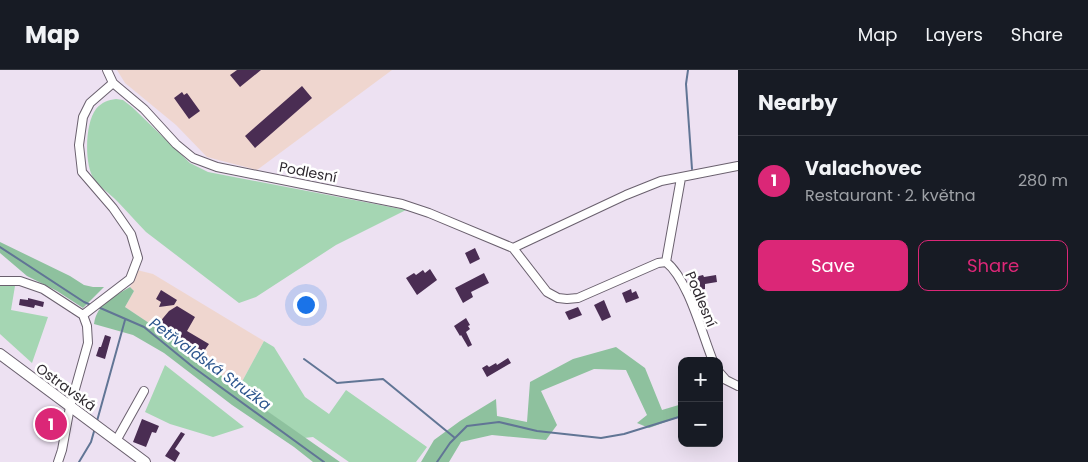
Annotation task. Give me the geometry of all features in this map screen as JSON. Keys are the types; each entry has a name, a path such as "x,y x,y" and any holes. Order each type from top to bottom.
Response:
{"main road":[{"name":"Ostravská","path":"0,354 145,462"}],"street":[{"path":"83,315 130,279 138,258 131,234 113,208 82,172 79,146 83,117 90,104 113,83 107,70"},
{"name":"Podlesní","path":"113,83 144,109 176,144 193,158 216,167 402,204 429,213 513,248 547,292 558,298 578,298 658,263 666,262 677,273 711,357"},
{"path":"513,248 626,195 661,181 738,166"},
{"path":"666,262 681,178"},
{"path":"0,281 27,282 56,297 83,315 87,326 88,343 70,407 58,462"},
{"path":"723,377 738,386"},
{"path":"116,441 144,391"}],"shaded area":[{"path":"117,70 392,70 257,170 207,157 176,125 125,83"},
{"path":"137,270 153,274 264,341 238,389 200,357 125,307 134,291 130,287"}],"green space":[{"path":"116,99 123,100 132,107 190,163 208,172 406,210 336,245 256,297 239,303 146,232 94,179 87,154 88,134 92,115 105,102"},
{"path":"0,242 70,276 84,285 104,287 83,308 57,291 27,276 0,253"},
{"path":"0,286 15,286 11,310 48,317 32,363 0,334"},
{"path":"130,287 134,291 125,307 200,357 243,394 340,462 313,462 232,405 164,353 133,335 94,324 102,306"},
{"path":"264,341 274,347 305,397 329,414 346,390 427,447 416,462 349,462 313,437 304,438 238,389"},
{"path":"616,347 645,368 662,410 678,405 678,417 649,428 637,423 647,415 626,370 594,369 541,391 557,425 546,440 492,435 461,442 449,462 421,462 434,440 460,421 496,399 497,416 527,422 530,382 573,359"},
{"path":"165,365 244,427 213,437 170,424 145,412"}],"building":[{"path":"237,70 261,70 240,87 230,75"},
{"path":"302,86 312,98 255,148 245,136"},
{"path":"182,92 184,95 187,93 200,111 189,119 174,98"},
{"path":"475,248 480,259 470,264 465,253"},
{"path":"430,269 437,280 417,295 406,278 414,273 416,275 423,270 425,273"},
{"path":"484,273 489,283 471,292 473,297 463,303 455,288"},
{"path":"703,275 704,277 716,275 717,282 705,284 705,289 696,290 696,285 693,286 692,279"},
{"path":"631,289 632,293 636,291 639,298 626,303 622,293"},
{"path":"161,290 177,300 174,305 159,307 161,302 156,299"},
{"path":"28,298 44,302 43,307 35,305 34,308 19,305 20,299 28,300"},
{"path":"604,300 611,317 602,321 594,305"},
{"path":"177,306 195,317 187,331 209,344 200,357 171,339 158,324 169,311"},
{"path":"578,307 582,315 569,320 565,312"},
{"path":"466,318 470,329 466,332 472,345 468,347 454,326"},
{"path":"105,335 111,337 105,359 96,356"},
{"path":"508,358 511,363 487,377 482,368 496,363 497,365"},
{"path":"46,413 59,415 55,441 42,439 43,429 40,428 41,423 44,423"},
{"path":"142,419 159,426 156,433 152,432 146,447 133,442"},
{"path":"181,432 185,434 175,449 180,453 175,462 165,456"}],"waterway":[{"path":"688,70 686,84 692,169"},
{"name":"Petřvaldská Stružka","path":"0,247 91,305"},
{"name":"Petřvaldská Stružka","path":"98,307 144,327 193,367 324,462"},
{"path":"97,421 125,320"},
{"path":"304,359 337,383 383,379 455,438"},
{"path":"437,462 450,443 467,426 499,422 537,431 601,438 624,434 678,417"},
{"path":"79,462 91,442 95,428"}],"place":[{"name":"Valachovec","path":"51,424"}]}
